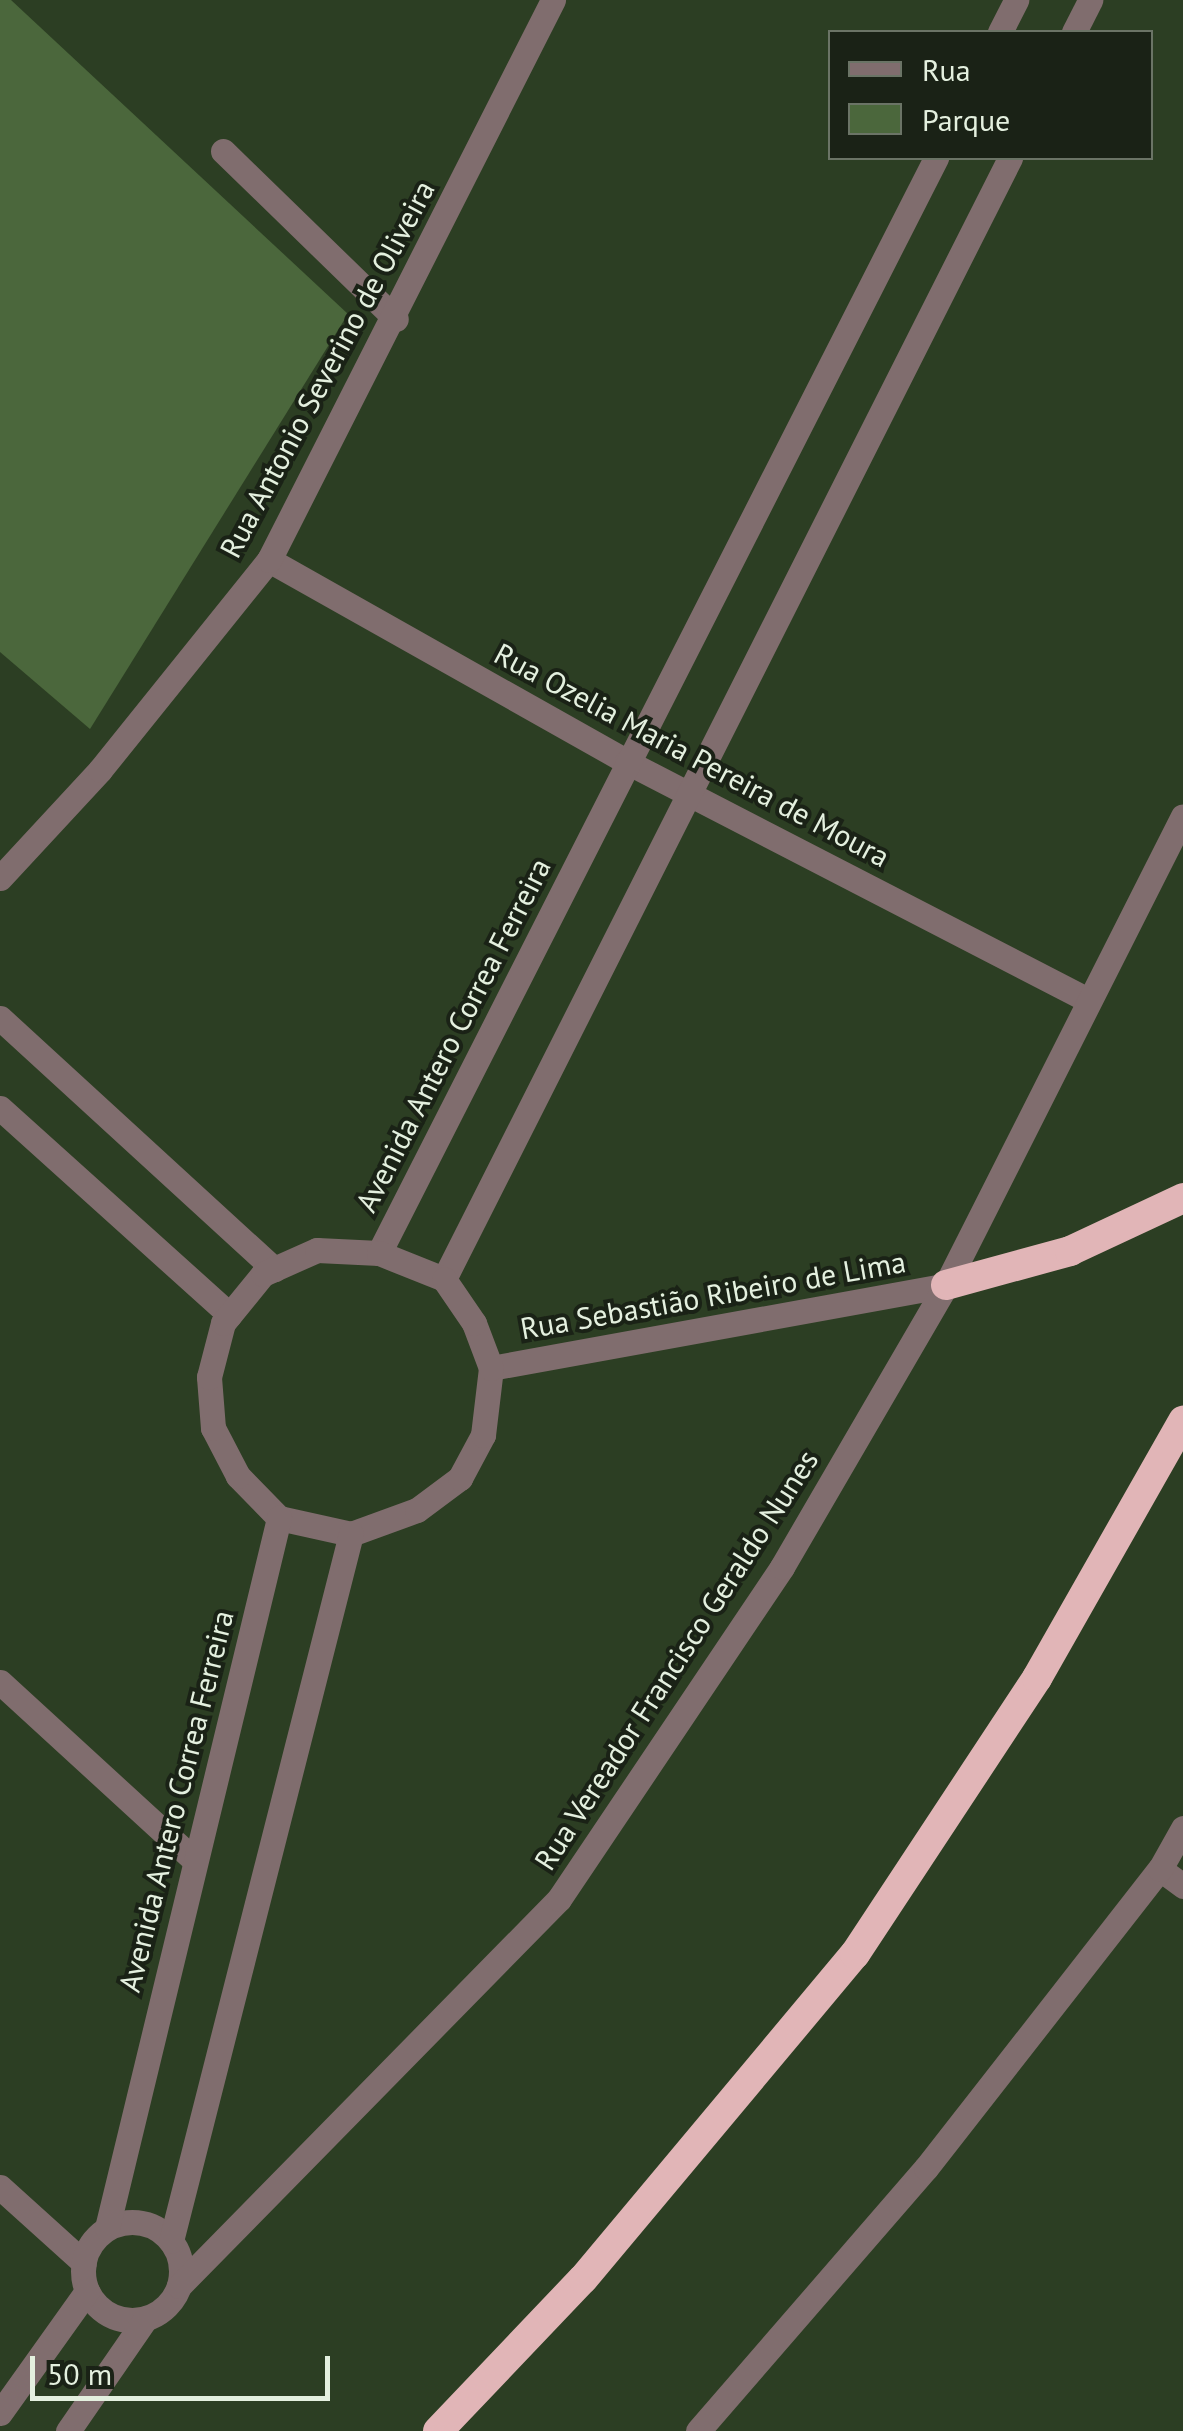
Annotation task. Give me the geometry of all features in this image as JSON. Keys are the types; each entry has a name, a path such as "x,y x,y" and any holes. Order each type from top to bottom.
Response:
{"highway":[{"path":"946,1285 1070,1251 1183,1198"},
{"path":"438,2431 583,2278 855,1954 1037,1678 1183,1421"}],"street":[{"name":"Rua Antonio Severino de Oliveira","path":"0,878 100,770 270,560 396,320 553,0"},
{"path":"1001,30 1016,0"},
{"path":"1075,30 1090,0"},
{"path":"223,151 396,320"},
{"name":"Avenida Antero Correa Ferreira","path":"107,2228 193,1859 279,1518 238,1476 214,1428 208,1377 230,1314 274,1269 317,1250 379,1253 935,160"},
{"path":"444,1279 686,791 1009,160"},
{"name":"Rua Ozelia Maria Pereira de Moura","path":"270,560 628,762 1088,1000"},
{"name":"Rua Vereador Francisco Geraldo Nunes","path":"179,2286 559,1899 782,1567 946,1285 1183,816"},
{"path":"0,1018 274,1269"},
{"path":"0,1108 230,1314"},
{"path":"279,1518 350,1534 417,1510 460,1478 483,1434 492,1368 474,1323 444,1279 379,1253"},
{"name":"Rua Sebastião Ribeiro de Lima","path":"492,1368 946,1285"},
{"path":"171,2241 350,1534"},
{"path":"0,1682 193,1859"},
{"path":"698,2431 926,2168 1160,1869 1183,1828"},
{"path":"1160,1869 1183,1886"},
{"path":"0,2187 84,2262"},
{"path":"129,2222 152,2226 171,2241 181,2262 179,2286 167,2306 146,2318 122,2320 101,2310 86,2291 84,2262 90,2245 107,2228 129,2222"},
{"path":"0,2413 86,2291"},
{"path":"68,2431 146,2318"}],"green space":[{"path":"0,0 11,0 348,314 90,729 0,652"}]}
